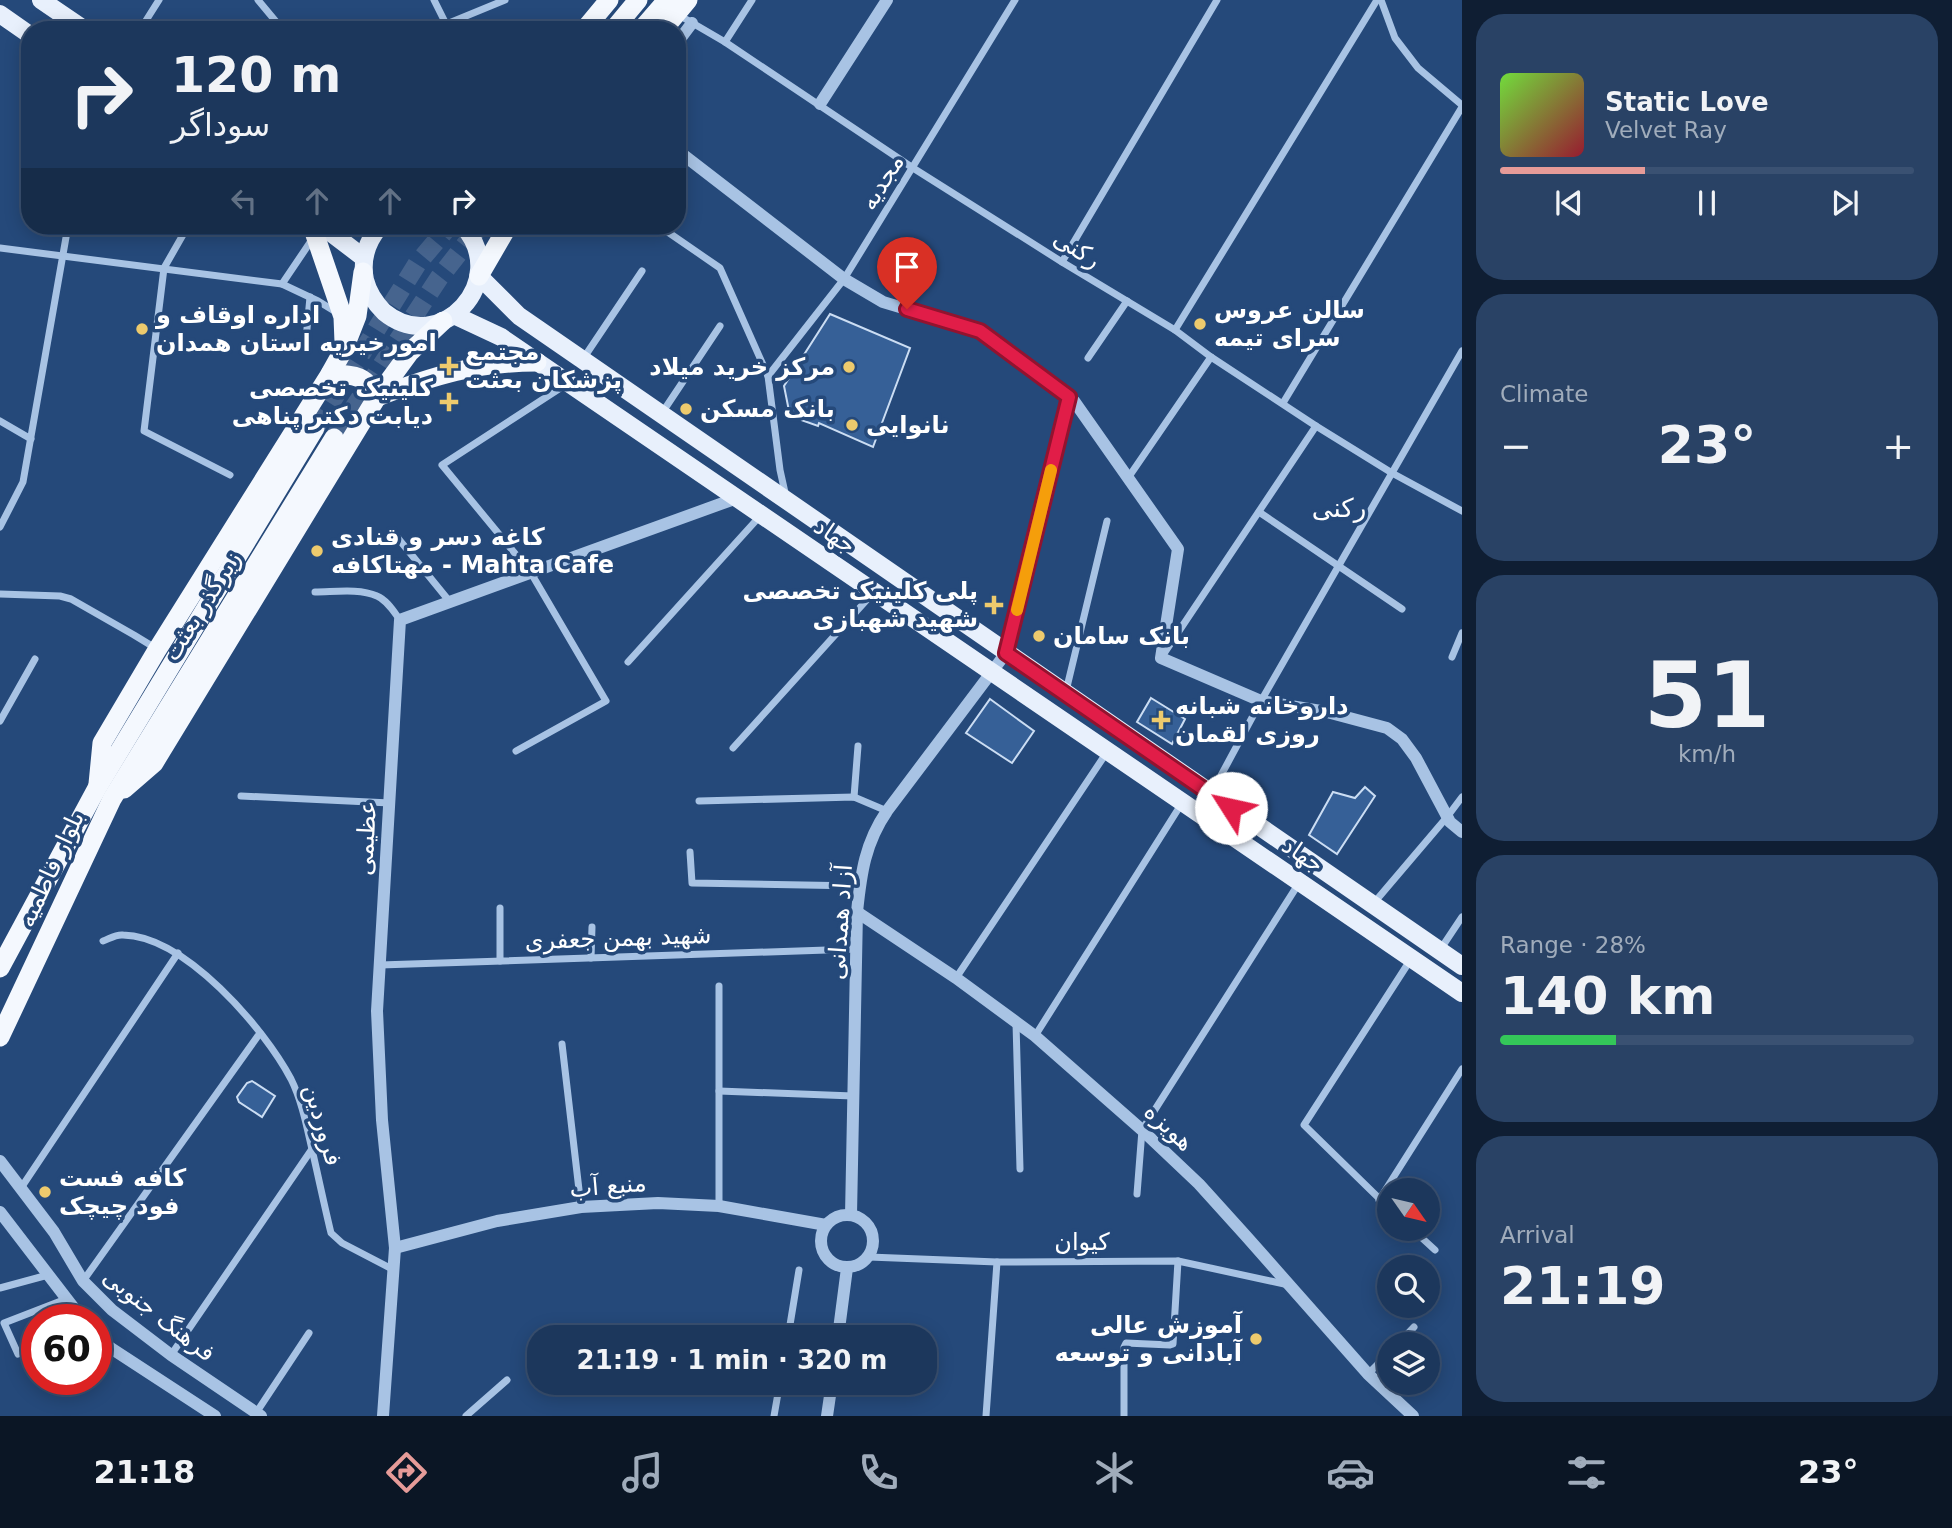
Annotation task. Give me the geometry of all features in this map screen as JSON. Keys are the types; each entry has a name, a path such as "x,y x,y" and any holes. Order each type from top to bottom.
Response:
{"highway":[{"path":"620,21 638,0"},
{"path":"590,21 602,4"},
{"path":"658,21 681,9"},
{"path":"319,235 343,317 344,349"},
{"path":"479,276 503,235"},
{"path":"364,265 357,316 344,349 102,743 105,793 154,763 376,399 410,352 448,318"},
{"path":"376,399 460,369 506,362 537,362"},
{"path":"330,374 359,377 366,382 376,399"},
{"name":"زیرگذر بعثت","path":"105,793 315,428"},
{"name":"زیرگذر بعثت","path":"105,793 334,438"},
{"name":"بلوار فاطمیه","path":"0,968 105,793"},
{"name":"بلوار فاطمیه","path":"0,1037 105,793"}],"main road":[{"path":"41,0 72,21"},
{"path":"0,14 21,29"},
{"path":"326,235 364,265"},
{"path":"374,235 368,245 364,265 366,286 372,298 387,314 397,320 418,325 448,318 466,305 474,292 480,260 476,243 470,235"},
{"name":"جهاد","path":"479,276 519,316 1462,966"},
{"name":"جهاد","path":"448,318 501,337 1462,993"}],"street":[{"path":"146,21 159,0"},
{"path":"258,0 276,21"},
{"path":"434,0 444,21"},
{"path":"452,21 493,2 505,0"},
{"path":"725,42 752,0"},
{"path":"820,104 887,0"},
{"name":"مجدیه","path":"768,376 844,279 1015,0"},
{"path":"1062,262 1217,0"},
{"path":"1283,403 1462,106 1418,68 1395,38 1379,0"},
{"path":"1175,330 1379,0"},
{"name":"رکنی","path":"681,9 725,42 913,168 1175,330 1316,426 1392,473 1462,511"},
{"path":"686,157 844,279 883,302 980,331 1074,401 1178,549 1161,659"},
{"path":"0,527 23,482 66,235"},
{"path":"183,235 164,268 144,431 230,475"},
{"path":"282,284 313,235"},
{"path":"672,235 720,268 768,376 780,470 787,501"},
{"path":"0,248 282,284 343,317"},
{"path":"582,360 642,271"},
{"path":"306,339 310,297"},
{"path":"1088,358 1127,301"},
{"path":"661,414 720,326"},
{"path":"1211,794 1261,701 1462,351"},
{"path":"1128,478 1211,357"},
{"path":"516,751 606,701 531,573 442,465 569,383"},
{"path":"1006,653 1069,397"},
{"path":"0,421 31,439"},
{"path":"1161,659 1316,426"},
{"path":"315,592 357,592 378,596 391,607 400,620 737,499"},
{"path":"1259,512 1402,609"},
{"path":"628,662 761,515"},
{"path":"1065,694 1107,522"},
{"path":"397,537 450,602"},
{"path":"733,748 874,592"},
{"path":"0,594 60,596 71,599 157,650"},
{"name":"عظیمی","path":"383,1416 395,1248 382,1120 377,1010 400,620"},
{"path":"1452,657 1462,633"},
{"name":"آزاد همدانی","path":"850,1215 856,949 860,886 869,844 875,828 887,811 1006,653"},
{"path":"0,720 36,659"},
{"path":"1161,659 1261,701 1327,712 1387,728 1402,739 1416,758 1450,822 1462,832"},
{"path":"854,797 858,746"},
{"path":"956,978 1107,751"},
{"path":"241,796 390,803"},
{"path":"699,801 854,797 887,811"},
{"path":"1373,905 1462,797"},
{"path":"1035,1036 1182,802"},
{"path":"690,852 692,884 860,886"},
{"path":"1137,1194 1142,1130 1299,882"},
{"path":"500,908 500,961"},
{"name":"هویزه","path":"858,912 956,978 1035,1036 1142,1130 1199,1184 1368,1374 1413,1416"},
{"path":"1439,950 1462,917"},
{"path":"591,958 592,927"},
{"name":"فروردین","path":"103,941 120,934 141,937 178,953 237,1006 260,1033 291,1080 303,1111 331,1233 342,1243 395,1270"},
{"name":"شهید بهمن جعفری","path":"380,965 856,949"},
{"path":"20,1189 178,953"},
{"path":"1377,1198 1304,1125 1412,959"},
{"path":"719,986 719,1206"},
{"path":"1016,1023 1020,1169"},
{"path":"83,1281 260,1033"},
{"path":"562,1044 581,1207"},
{"path":"1393,1178 1462,1069"},
{"path":"719,1091 853,1096"},
{"path":"171,1355 312,1149"},
{"name":"فرهنگ جنوبی","path":"0,1161 54,1232 83,1281 112,1310 171,1355 258,1414"},
{"name":"منبع آب","path":"395,1248 497,1222 581,1207 659,1203 719,1206 826,1225"},
{"name":"فرهنگ جنوبی","path":"0,1212 70,1304"},
{"path":"850,1215 866,1223 874,1239 869,1257 863,1263 847,1268 831,1263 821,1250 822,1233 826,1225 837,1217 850,1215"},
{"path":"1425,1241 1435,1250"},
{"name":"کیوان","path":"869,1257 997,1262 1178,1261 1292,1286"},
{"path":"1124,1416 1124,1347 1126,1343 1173,1344 1178,1261"},
{"path":"986,1416 997,1262"},
{"path":"840,1325 847,1268"},
{"path":"790,1325 799,1270"},
{"path":"0,1288 48,1275"},
{"path":"18,1354 4,1323 66,1299"},
{"path":"1409,1332 1414,1327"},
{"path":"258,1414 309,1333"},
{"name":"فرهنگ جنوبی","path":"112,1348 215,1416"},
{"path":"1368,1374 1377,1365"},
{"path":"466,1416 507,1380"},
{"path":"774,1416 778,1395"},
{"path":"827,1416 830,1395"}],"building":[{"name":"مرکز خرید میلاد","path":"830,314 910,348 873,447 819,423 818,426 790,416 784,386"},
{"name":"داروخانه شبانه روزی لقمان","path":"1151,698 1185,719 1172,744 1137,722"},
{"path":"990,699 1034,731 1012,763 966,733"},
{"path":"1365,787 1375,796 1337,854 1309,835 1333,792 1355,798"},
{"path":"252,1081 275,1096 262,1117 239,1102 237,1097 247,1083"}],"tunnel":[{"path":"315,428 417,264 441,235"},
{"path":"334,438 439,278 473,235"}],"slow traffic":[{"path":"1017,610 1051,470"}],"place":[{"name":"سالن عروس سرای تیمه","path":"1200,324"},
{"name":"اداره اوقاف و امورخیریه استان همدان","path":"142,329"},
{"name":"مجتمع پزشکان بعثت","path":"449,366"},
{"name":"مرکز خرید میلاد","path":"849,367"},
{"name":"کلینیک تخصصی دیابت دکتر پناهی","path":"449,402"},
{"name":"بانک مسکن","path":"686,409"},
{"name":"نانوایی","path":"852,425"},
{"name":"کاغه دسر و قنادی مهتاکافه - Mahta Cafe","path":"317,551"},
{"name":"پلی کلینیک تخصصی شهید شهبازی","path":"994,605"},
{"name":"بانک سامان","path":"1039,636"},
{"name":"داروخانه شبانه روزی لقمان","path":"1161,720"},
{"name":"کافه فست فود چیچک","path":"45,1192"},
{"name":"آموزش عالی آبادانی و توسعه","path":"1256,1339"}],"district":[{"name":"رکنی","path":"1339,508"}],"route":[{"path":"907,309 980,331 1069,397 1006,653 1231,808"}]}
